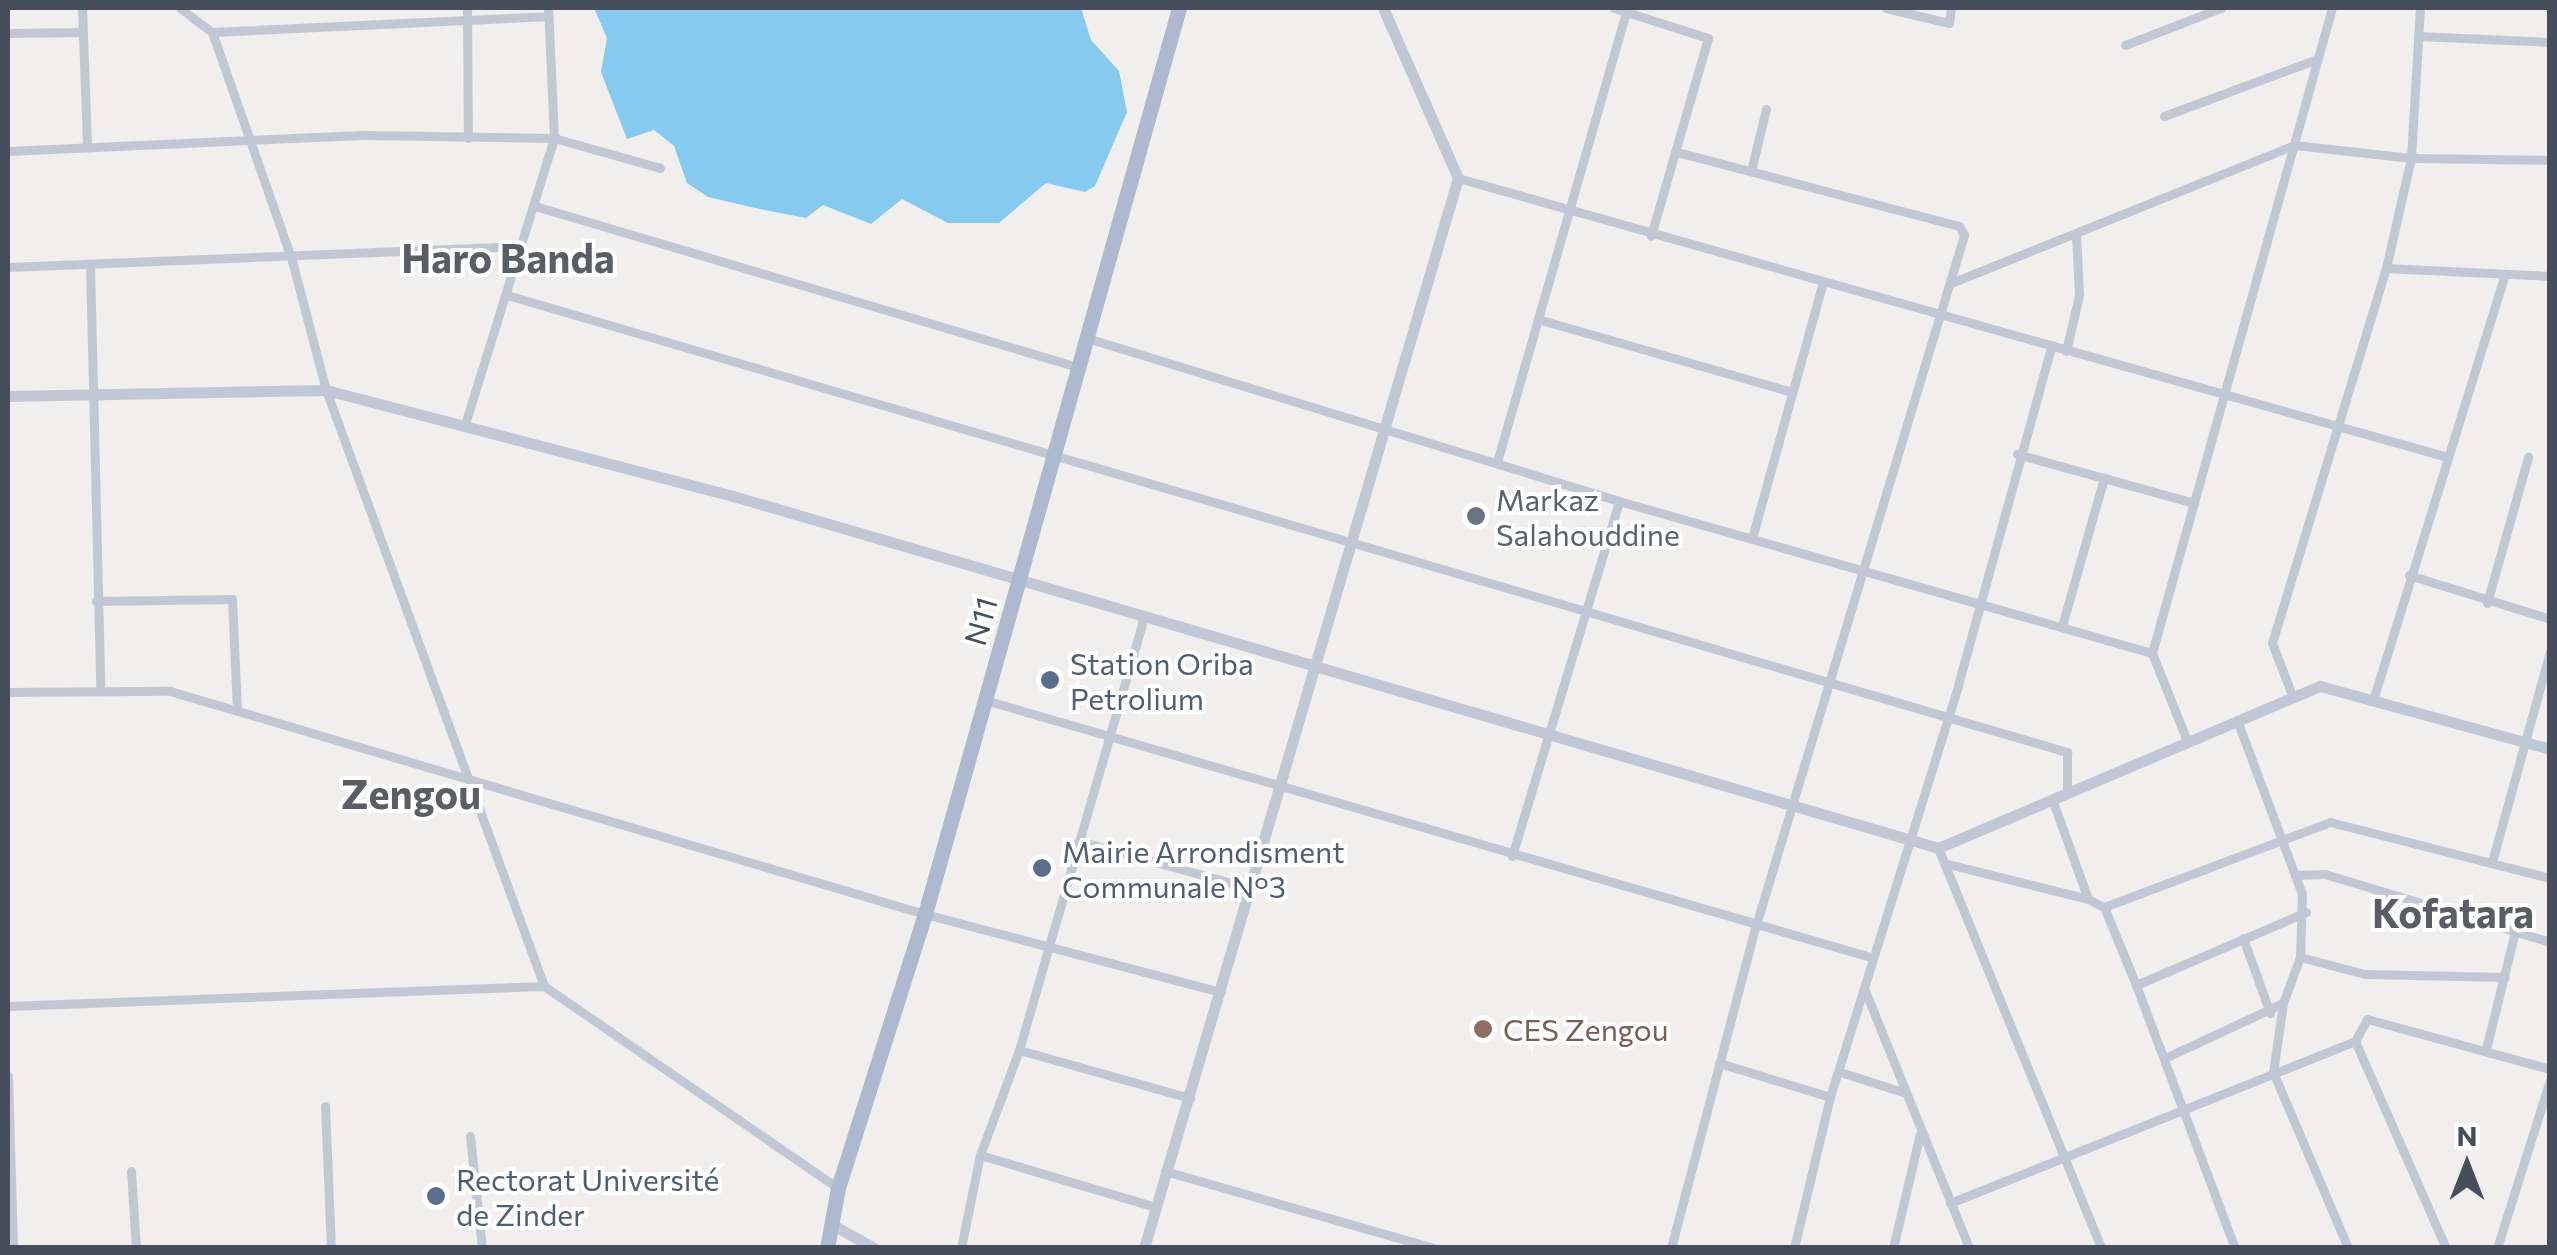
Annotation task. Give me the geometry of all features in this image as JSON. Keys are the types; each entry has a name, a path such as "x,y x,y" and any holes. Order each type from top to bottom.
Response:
{"main road":[{"name":"N11","path":"827,1248 838,1188 925,914 1179,8"}],"street":[{"path":"82,8 87,147"},
{"path":"180,8 191,10 212,32 291,257 326,390 544,986 838,1188"},
{"path":"375,8 376,23"},
{"path":"1144,1248 1152,1206 1190,1098 1458,178 1384,8"},
{"path":"1614,8 1706,34 1652,236"},
{"path":"1886,8 1949,23 1951,8"},
{"path":"2126,45 2222,8"},
{"path":"2187,741 2152,653 2332,8"},
{"path":"2292,695 2272,643 2386,268 2411,158 2420,8"},
{"path":"1496,462 1542,320 1626,11"},
{"path":"212,32 376,23 467,13 549,12 554,138 466,424"},
{"path":"467,13 468,138"},
{"path":"8,32 80,32"},
{"path":"2418,36 2550,42"},
{"path":"2164,116 2318,59"},
{"path":"1751,171 1766,110"},
{"path":"8,151 250,140 554,138 660,168"},
{"path":"1951,283 2295,145 2411,158 2550,160"},
{"path":"1671,1248 1756,925 1964,235 1959,226 1676,152"},
{"path":"1458,178 1940,320 2227,392 2336,429 2444,456"},
{"path":"535,206 1078,366"},
{"path":"2066,352 2080,281 2076,234"},
{"path":"8,267 523,246"},
{"path":"90,264 90,393 100,687"},
{"path":"2386,268 2550,276"},
{"path":"2374,697 2444,456 2505,275"},
{"path":"1752,538 1822,285"},
{"path":"507,296 1053,458 1831,679 2067,752 2067,794"},
{"path":"1542,320 1792,392"},
{"path":"1087,338 1619,501 2152,653"},
{"path":"1794,1248 1830,1097 1870,957 1911,839 1980,602 2017,454 2050,350"},
{"path":"8,396 326,390 466,424 1020,580 1938,848 2292,695 2326,686 2550,749"},
{"path":"2017,454 2194,503"},
{"path":"2488,603 2528,457"},
{"path":"2062,626 2104,478"},
{"path":"1512,856 1619,501"},
{"path":"2409,576 2550,619"},
{"path":"96,601 232,599 237,710"},
{"path":"961,1248 980,1155 1019,1050 1144,617"},
{"path":"2492,862 2550,651"},
{"path":"8,692 100,687 158,689 925,914 1221,992"},
{"path":"986,700 1870,957"},
{"path":"2236,720 2306,912 2300,957 2283,1003 2273,1072 2348,1248"},
{"path":"2052,799 2088,899"},
{"path":"2104,907 2280,839 2344,822 2550,878"},
{"path":"1079,842 1250,888"},
{"path":"1938,848 2101,1248"},
{"path":"1944,863 2088,899 2104,907 2166,1058 2235,1248"},
{"path":"2295,874 2326,874 2550,942"},
{"path":"2136,986 2306,912"},
{"path":"2486,1049 2515,932"},
{"path":"2242,938 2270,1013"},
{"path":"2300,957 2365,974 2505,977"},
{"path":"8,1006 544,986"},
{"path":"1864,988 1969,1248"},
{"path":"2166,1058 2270,1013 2283,1003"},
{"path":"1950,1204 2355,1041 2369,1019 2550,1069"},
{"path":"2355,1041 2446,1248"},
{"path":"1019,1050 1190,1098"},
{"path":"1719,1063 1830,1097"},
{"path":"1840,1072 1903,1092"},
{"path":"8,1076 13,1248"},
{"path":"2496,1248 2550,1080"},
{"path":"324,1106 331,1248"},
{"path":"2536,1119 2550,1123"},
{"path":"1893,1248 1921,1131"},
{"path":"470,1136 482,1248"},
{"path":"980,1155 1152,1206"},
{"path":"132,1170 136,1248"},
{"path":"1165,1171 1402,1244 1432,1248"},
{"path":"833,1225 874,1248"}],"water":[{"path":"594,8 1081,8 1091,40 1119,71 1127,112 1095,186 1085,192 1046,183 999,223 948,223 902,199 871,224 823,205 806,218 708,197 687,183 674,146 654,130 627,139 601,72 607,38"}],"place":[{"name":"Markaz Salahouddine","path":"1476,516"},
{"name":"Station Oriba Petrolium","path":"1050,680"},
{"name":"Mairie Arrondisment Communale N°3","path":"1042,868"},
{"name":"CES Zengou","path":"1483,1029"},
{"name":"Rectorat Université de Zinder","path":"436,1196"}],"district":[{"name":"Haro Banda","path":"508,257"},
{"name":"Zengou","path":"411,793"},
{"name":"Kofatara","path":"2453,912"}]}
